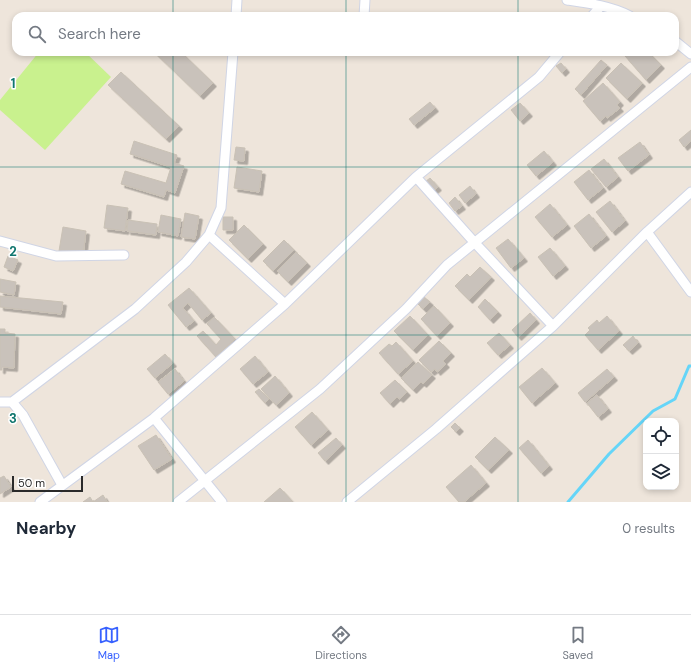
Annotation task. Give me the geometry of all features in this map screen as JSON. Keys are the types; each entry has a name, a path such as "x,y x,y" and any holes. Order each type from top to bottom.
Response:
{"street":[{"path":"236,12 237,0"},
{"path":"364,12 365,0"},
{"path":"567,0 602,4 622,12"},
{"path":"595,12 602,4"},
{"path":"679,44 691,54"},
{"path":"0,402 12,402 135,309 186,262 209,235 221,208 233,56"},
{"path":"40,502 154,418 285,304 416,177 538,77 556,56"},
{"path":"178,502 320,389 406,309 447,265 691,67"},
{"path":"416,177 474,243 552,326"},
{"path":"347,502 436,429 552,326 647,232 691,192"},
{"path":"647,232 691,292"},
{"path":"209,235 285,304"},
{"path":"0,241 56,256 124,255"},
{"path":"12,402 23,415 62,485"},
{"path":"154,418 222,502"}],"green space":[{"path":"36,56 89,56 111,77 45,150 0,110 0,100"}],"building":[{"path":"158,56 185,56 213,83 200,96"},
{"path":"625,56 652,56 661,65 646,80"},
{"path":"601,60 607,65 581,95 575,89"},
{"path":"561,63 566,69 562,73 556,66"},
{"path":"621,63 642,83 627,99 606,78"},
{"path":"121,72 179,126 166,139 108,85"},
{"path":"603,83 620,102 617,105 620,108 607,118 606,116 600,121 583,101"},
{"path":"430,102 435,108 414,125 409,119"},
{"path":"520,103 529,113 520,121 511,110"},
{"path":"691,130 691,141 684,147 679,140"},
{"path":"134,141 177,155 174,163 184,166 175,193 166,190 164,197 121,184 125,171 166,183 171,167 130,154"},
{"path":"640,142 649,155 628,171 618,158"},
{"path":"236,147 245,148 244,161 234,160"},
{"path":"544,151 553,162 536,176 527,165"},
{"path":"604,159 618,177 606,187 591,169"},
{"path":"237,167 262,171 259,192 234,188"},
{"path":"589,170 603,188 588,200 574,182"},
{"path":"430,178 438,187 433,191 425,182"},
{"path":"470,186 476,194 465,203 459,195"},
{"path":"455,197 462,206 455,211 449,203"},
{"path":"610,201 625,221 612,232 596,212"},
{"path":"550,204 567,225 552,237 535,217"},
{"path":"107,205 128,208 125,231 104,228"},
{"path":"185,213 199,216 195,239 181,237"},
{"path":"589,214 606,236 591,248 574,226"},
{"path":"161,215 181,219 178,236 158,232"},
{"path":"223,217 233,217 233,230 223,230"},
{"path":"128,220 157,224 156,235 127,231"},
{"path":"244,225 263,244 248,259 229,240"},
{"path":"63,227 86,231 83,255 59,251"},
{"path":"508,239 524,258 511,268 496,248"},
{"path":"284,240 294,250 273,271 263,261"},
{"path":"550,248 565,266 553,276 538,257"},
{"path":"296,252 307,263 288,282 277,271"},
{"path":"8,256 18,260 13,271 4,267"},
{"path":"480,267 491,277 469,300 455,286 467,274 470,277"},
{"path":"0,279 16,282 14,295 0,292"},
{"path":"189,288 211,313 202,320 188,303 183,308 194,321 186,327 168,305"},
{"path":"0,296 63,302 61,314 0,307"},
{"path":"423,296 430,302 423,309 417,303"},
{"path":"485,299 498,312 490,320 478,307"},
{"path":"434,306 450,323 437,336 421,319"},
{"path":"530,313 536,320 518,337 512,330"},
{"path":"410,316 428,335 413,350 394,331"},
{"path":"607,316 619,331 598,350 585,335 590,330 588,328 597,320 599,323"},
{"path":"214,317 235,339 216,357 197,336 203,331 216,345 221,339 207,324"},
{"path":"0,329 5,329 5,333 15,334 14,368 2,367 2,370 0,370"},
{"path":"499,333 510,345 498,355 487,343"},
{"path":"633,336 638,343 629,351 623,345"},
{"path":"439,341 451,353 443,361 446,364 437,372 435,369 431,372 419,360"},
{"path":"396,342 413,361 398,374 379,353 389,344 392,346"},
{"path":"165,354 173,363 155,378 147,369"},
{"path":"255,356 268,372 253,384 240,369"},
{"path":"418,362 432,375 423,384 421,382 413,390 401,378"},
{"path":"542,368 555,383 532,403 519,387"},
{"path":"175,369 184,381 168,394 158,382"},
{"path":"607,369 614,377 585,402 578,393"},
{"path":"275,376 289,393 276,405 261,389"},
{"path":"395,380 407,392 400,399 397,397 390,404 380,393"},
{"path":"259,389 269,399 265,403 255,392"},
{"path":"597,395 608,409 598,417 587,403"},
{"path":"312,412 328,430 311,445 295,427"},
{"path":"455,423 460,428 456,432 451,427"},
{"path":"156,435 172,459 154,470 138,446"},
{"path":"495,437 509,450 488,470 475,457"},
{"path":"336,438 342,445 325,461 318,453"},
{"path":"528,440 549,466 541,473 519,448"},
{"path":"471,465 486,483 464,502 459,502 446,487"},
{"path":"4,476 11,487 0,494 0,478"},
{"path":"280,488 293,502 264,502"},
{"path":"103,495 107,502 93,502"},
{"path":"90,497 93,502 83,502"}],"waterway":[{"path":"568,502 609,454 653,411 675,399 689,366 691,366"}]}
